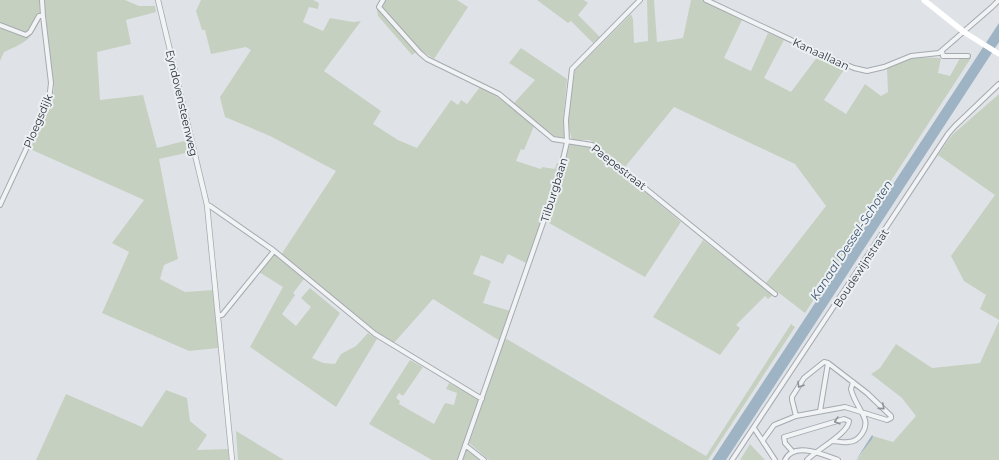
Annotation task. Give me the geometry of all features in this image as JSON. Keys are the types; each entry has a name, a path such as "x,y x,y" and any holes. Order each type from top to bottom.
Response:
{"main road":[{"path":"924,0 964,32 997,53"}],"street":[{"name":"Ploegsdijk","path":"0,204 49,100 51,83 42,0"},
{"name":"Eyndovensteenweg","path":"158,0 207,206 232,460"},
{"name":"Paepestraat","path":"383,0 379,7 420,53 427,58 499,94 550,137 567,142 592,145 775,294"},
{"name":"Tilburgbaan","path":"460,460 548,213 559,178 567,142 566,120 572,69 639,0"},
{"name":"Kanaallaan","path":"706,0 823,55 861,70 874,70 917,54 933,54 942,51 943,56 968,56"},
{"path":"942,51 999,0"},
{"path":"0,25 26,35 30,32 39,16 43,16"},
{"name":"Boudewijnstraat","path":"732,460 948,134 999,84"},
{"path":"207,206 210,206 274,251 375,334 482,399"},
{"path":"219,316 222,316 274,251"},
{"path":"763,440 774,425 796,416 845,406 861,413 887,420 891,418 890,413 828,363 821,363 813,372 804,378 792,396 796,416"},
{"path":"820,411 828,363"},
{"path":"832,441 849,442 860,436 866,424 852,393 851,389 853,382"},
{"path":"793,452 785,443 784,437 844,420 849,421 846,428 832,441 814,452 807,460"},
{"path":"754,428 775,460"},
{"path":"466,445 484,460"},
{"path":"785,460 793,452 814,452 838,460"}],"green space":[{"path":"0,0 39,0 40,13 26,33 0,23"},
{"path":"44,0 125,0 139,6 155,6 156,12 126,20 131,44 97,52 100,100 143,95 157,148 188,140 190,152 159,159 178,259 164,265 160,279 185,292 214,290 218,348 189,351 102,313 129,252 112,243 144,200 30,149 49,110 54,89"},
{"path":"201,0 313,0 319,3 318,9 309,7 303,22 323,31 330,18 353,22 361,21 324,71 381,111 373,124 398,140 417,148 451,100 458,105 461,100 467,104 480,87 510,104 534,126 524,150 521,149 516,161 541,169 542,167 555,169 557,163 561,164 528,264 508,254 503,264 481,255 473,274 491,281 483,303 511,311 500,341 433,299 393,344 380,336 281,255 336,171 270,136 225,117 220,97 251,50 246,47 211,54 205,30 202,30 196,11"},
{"path":"386,0 457,0 468,7 434,59 419,49 383,8"},
{"path":"537,0 584,0 588,3 578,15 600,37 593,43 571,21 568,23"},
{"path":"647,0 654,0 657,42 683,38 691,0 702,0 742,20 724,58 751,71 768,33 784,40 764,78 791,92 818,56 845,68 824,100 846,114 865,84 881,96 888,92 887,68 916,57 941,58 938,73 950,76 960,58 971,58 805,313 766,283 826,206 795,164 674,107 625,167 590,140 572,140 567,121 575,70 631,14 633,19 634,43 648,41"},
{"path":"379,9 416,52 412,55 378,16 377,10"},
{"path":"39,19 40,21 33,33 26,41 4,52 0,61 0,27 26,37"},
{"path":"521,48 567,79 563,120 564,138 553,136 514,103 535,80 509,63"},
{"path":"999,94 999,320 980,309 986,295 964,281 951,256 995,195 938,155 952,135"},
{"path":"570,143 590,146 681,222 645,277 549,223"},
{"path":"703,240 773,295 768,299 765,296 736,325 740,328 720,355 653,317"},
{"path":"273,254 276,254 304,279 293,293 295,295 282,314 296,326 311,307 301,298 310,288 340,313 312,358 323,363 335,364 341,354 356,346 368,333 377,339 336,407 250,347 283,287 259,272"},
{"path":"999,321 999,460 857,460 873,436 893,442 916,416 902,398 871,374 880,368 896,344 932,368 980,363"},
{"path":"791,324 795,327 708,460 489,460 469,443 505,338 706,456"},
{"path":"410,360 423,367 403,396 399,393 396,398 400,401 399,404 434,424 445,403 454,405 457,393 446,389 449,383 479,399 457,460 432,460 369,424"},
{"path":"166,390 187,398 190,421 207,435 197,450 228,449 229,460 36,460 66,394 142,427"},
{"path":"236,431 284,460 238,460"},
{"path":"750,444 765,460 740,460"},
{"path":"466,450 468,451 480,460 462,460"}],"water":[{"path":"999,23 999,42 726,460 712,460"},
{"path":"872,435 872,439 856,460"}],"water label":[{"name":"Kanaal Dessel-Schoten","path":"851,240"}]}
